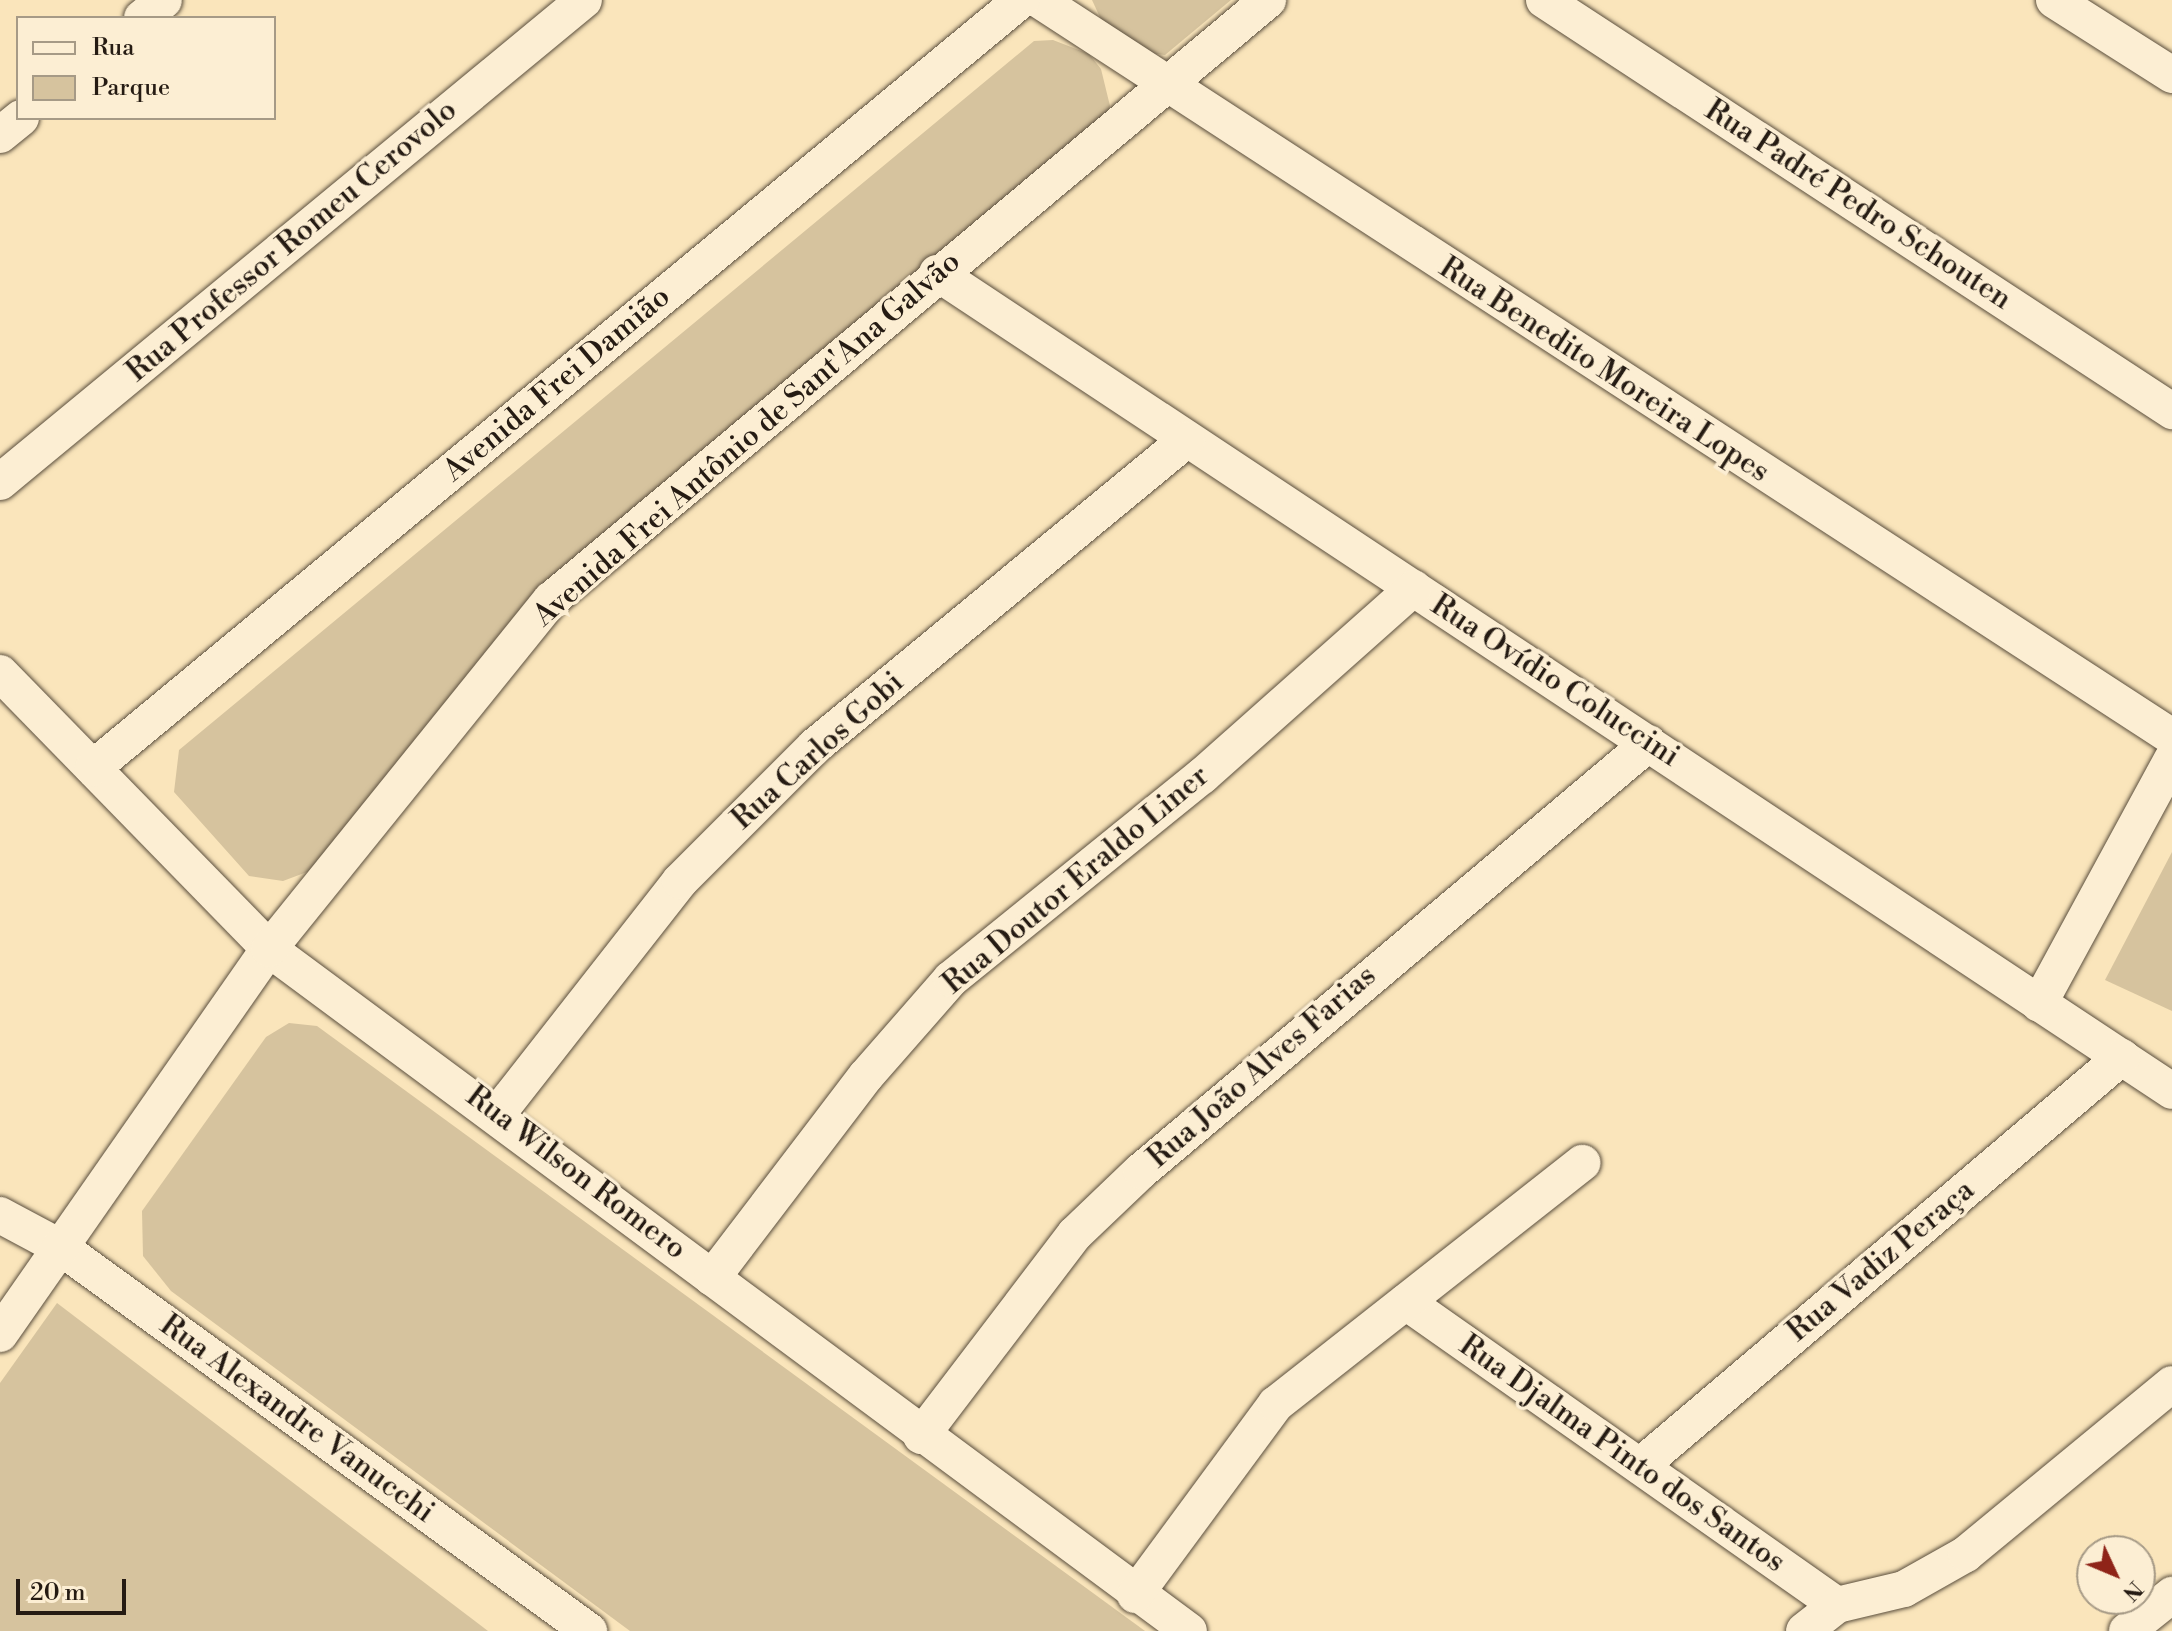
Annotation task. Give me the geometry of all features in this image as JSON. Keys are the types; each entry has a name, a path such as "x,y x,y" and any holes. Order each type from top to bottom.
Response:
{"street":[{"path":"144,16 164,0"},
{"name":"Rua Professor Romeu Cerovolo","path":"0,482 584,0"},
{"name":"Avenida Frei Damião","path":"93,768 1021,0"},
{"name":"Rua Benedito Moreira Lopes","path":"1039,0 1163,85 2172,737"},
{"name":"Avenida Frei Antônio de Sant'Ana Galvão","path":"0,1334 269,949 551,600 937,273 1268,0"},
{"name":"Rua Padré Pedro Schouten","path":"1544,0 2172,411"},
{"path":"2054,0 2172,75"},
{"path":"0,135 19,120"},
{"name":"Rua Ovídio Coluccini","path":"937,273 2172,1091"},
{"name":"Rua Carlos Gobi","path":"499,1112 680,881 815,746 1187,439"},
{"name":"Rua Doutor Eraldo Liner","path":"712,1278 866,1076 951,979 1202,776 1414,588"},
{"name":"Rua Wilson Romero","path":"0,673 269,949 499,1112 921,1436 1135,1595 1189,1631"},
{"name":"Rua João Alves Farias","path":"921,1436 1097,1213 1649,743"},
{"path":"2039,1004 2172,759"},
{"name":"Rua Vadiz Peraça","path":"1640,1466 2122,1057"},
{"path":"1135,1595 1276,1404 1582,1163"},
{"name":"Rua Alexandre Vanucchi","path":"0,1215 60,1247 589,1631"},
{"name":"Rua Djalma Pinto dos Santos","path":"1406,1302 1837,1605"},
{"path":"1804,1631 1837,1605 1904,1589 1966,1554 2172,1384"},
{"path":"2127,1631 2172,1595"}],"green space":[{"path":"1092,0 1231,0 1165,55 1141,52 1104,26"},
{"path":"1053,40 1089,54 1101,69 1110,106 1105,125 541,596 315,869 283,881 249,876 174,792 179,750 1034,41"},
{"path":"2172,852 2172,1011 2105,980"},
{"path":"289,1023 317,1026 1145,1631 630,1631 171,1291 143,1256 142,1211 266,1037"},
{"path":"57,1303 488,1631 0,1631 0,1383"}]}
